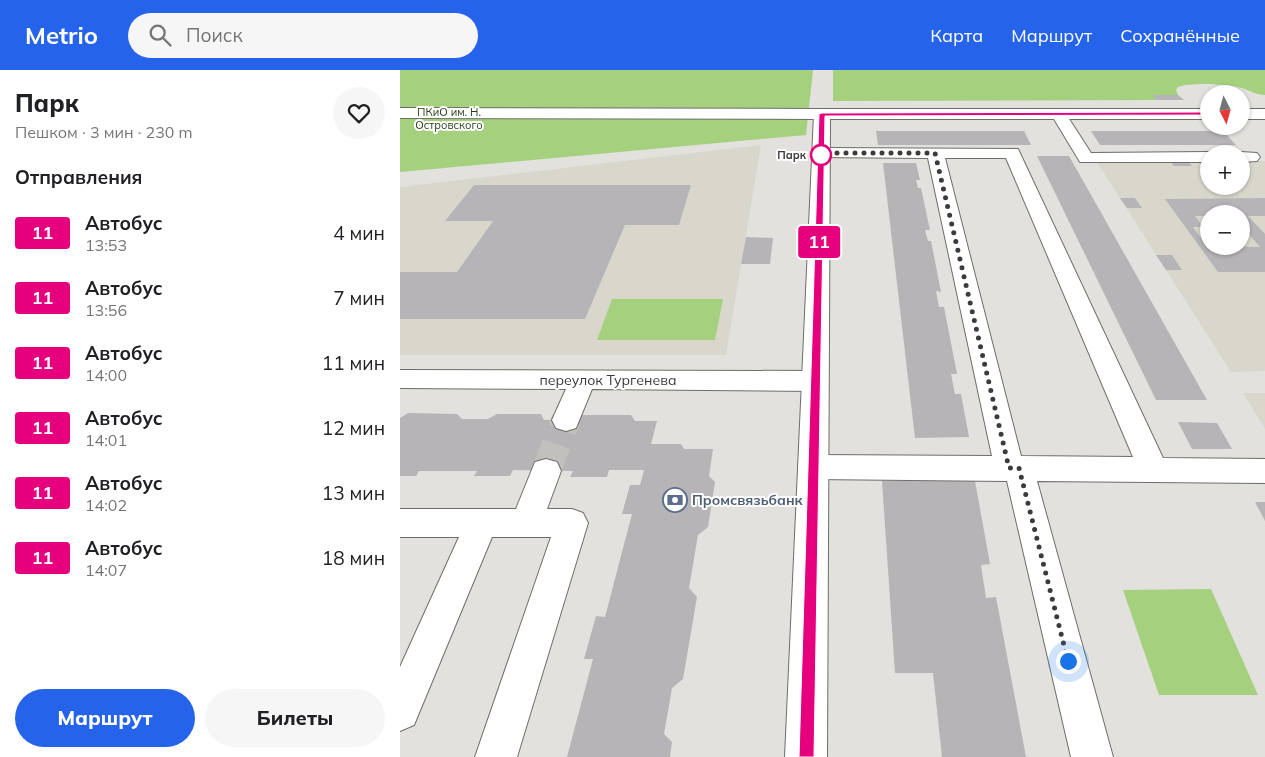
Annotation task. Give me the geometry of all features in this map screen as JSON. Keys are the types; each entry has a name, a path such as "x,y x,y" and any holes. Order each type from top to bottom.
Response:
{"main road":[{"path":"400,113 1200,114"},
{"path":"806,757 822,114"},
{"path":"1059,114 1086,158 1200,157"},
{"path":"1250,114 1265,114"},
{"path":"821,153 1012,153 1153,469"},
{"path":"935,153 1014,468 1092,757"},
{"name":"переулок Тургенева","path":"400,379 815,381"},
{"path":"566,420 582,380"},
{"path":"813,467 1265,471"},
{"path":"526,523 546,471"},
{"path":"400,523 572,523 496,757"},
{"path":"400,710 482,523"}],"shaded area":[{"path":"761,145 726,355 400,355 400,187"},
{"path":"1200,161 1200,195 1250,195 1250,161 1265,161 1265,371 1231,372 1097,162"},
{"path":"1243,393 1265,393 1265,429"}],"green space":[{"name":"ПКиО им. Н. Островского","path":"400,70 813,70 806,135 400,172"},
{"path":"833,70 1265,70 1265,95 1250,91 1250,85 1201,84 1178,87 1176,90 1178,95 1153,95 1157,100 833,101"},
{"path":"612,299 723,299 715,340 597,340"},
{"path":"1211,589 1258,695 1159,695 1123,590"}],"building":[{"path":"1152,95 1178,95 1184,100 1157,100"},
{"path":"876,131 1024,131 1031,145 878,145"},
{"path":"1091,131 1200,131 1200,135 1227,135 1236,145 1200,145 1100,145"},
{"path":"1037,156 1069,156 1207,400 1156,400"},
{"path":"1170,161 1187,161 1192,166 1174,166"},
{"path":"883,163 916,163 920,180 916,180 918,188 921,188 930,230 925,230 928,241 931,241 941,292 936,291 939,307 944,307 957,374 951,374 955,394 961,394 969,437 915,438"},
{"path":"474,185 691,185 679,225 625,225 585,319 400,319 400,272 457,272 493,221 445,221"},
{"path":"1120,198 1135,198 1142,208 1127,208"},
{"path":"1265,198 1265,216 1250,216 1250,205 1200,205 1200,216 1195,216 1200,223 1200,227 1193,227 1200,237 1200,247 1165,199"},
{"path":"1250,218 1265,234 1265,272 1218,272 1206,255 1250,255 1250,247 1260,247 1250,235"},
{"path":"746,237 773,238 770,264 741,264"},
{"path":"1156,255 1172,255 1182,270 1166,270"},
{"path":"408,413 457,414 462,419 488,419 497,414 541,414 544,420 573,420 581,415 631,415 635,421 657,421 651,444 681,444 684,449 713,449 709,476 715,482 708,527 698,535 689,588 697,597 683,679 672,688 664,734 672,742 670,757 567,757 593,659 584,659 596,616 605,617 632,514 622,514 630,485 640,485 644,470 609,470 607,477 570,477 573,471 513,470 510,476 474,476 477,471 419,471 416,476 400,476 400,418"},
{"path":"1178,422 1217,423 1232,449 1192,449"},
{"path":"882,481 975,481 990,564 981,565 986,598 996,597 1026,757 942,757 933,673 895,673"},
{"path":"1255,502 1265,502 1265,521"}],"tunnel":[{"path":"546,471 566,420"}],"bus line":[{"name":"11","path":"806,757 822,114 1200,114"}],"place":[{"name":"Парк","path":"821,155"},
{"name":"Промсвязьбанк","path":"675,500"}],"route":[{"path":"821,155 821,153 935,153 1009,468 1019,468 1068,661"}]}
